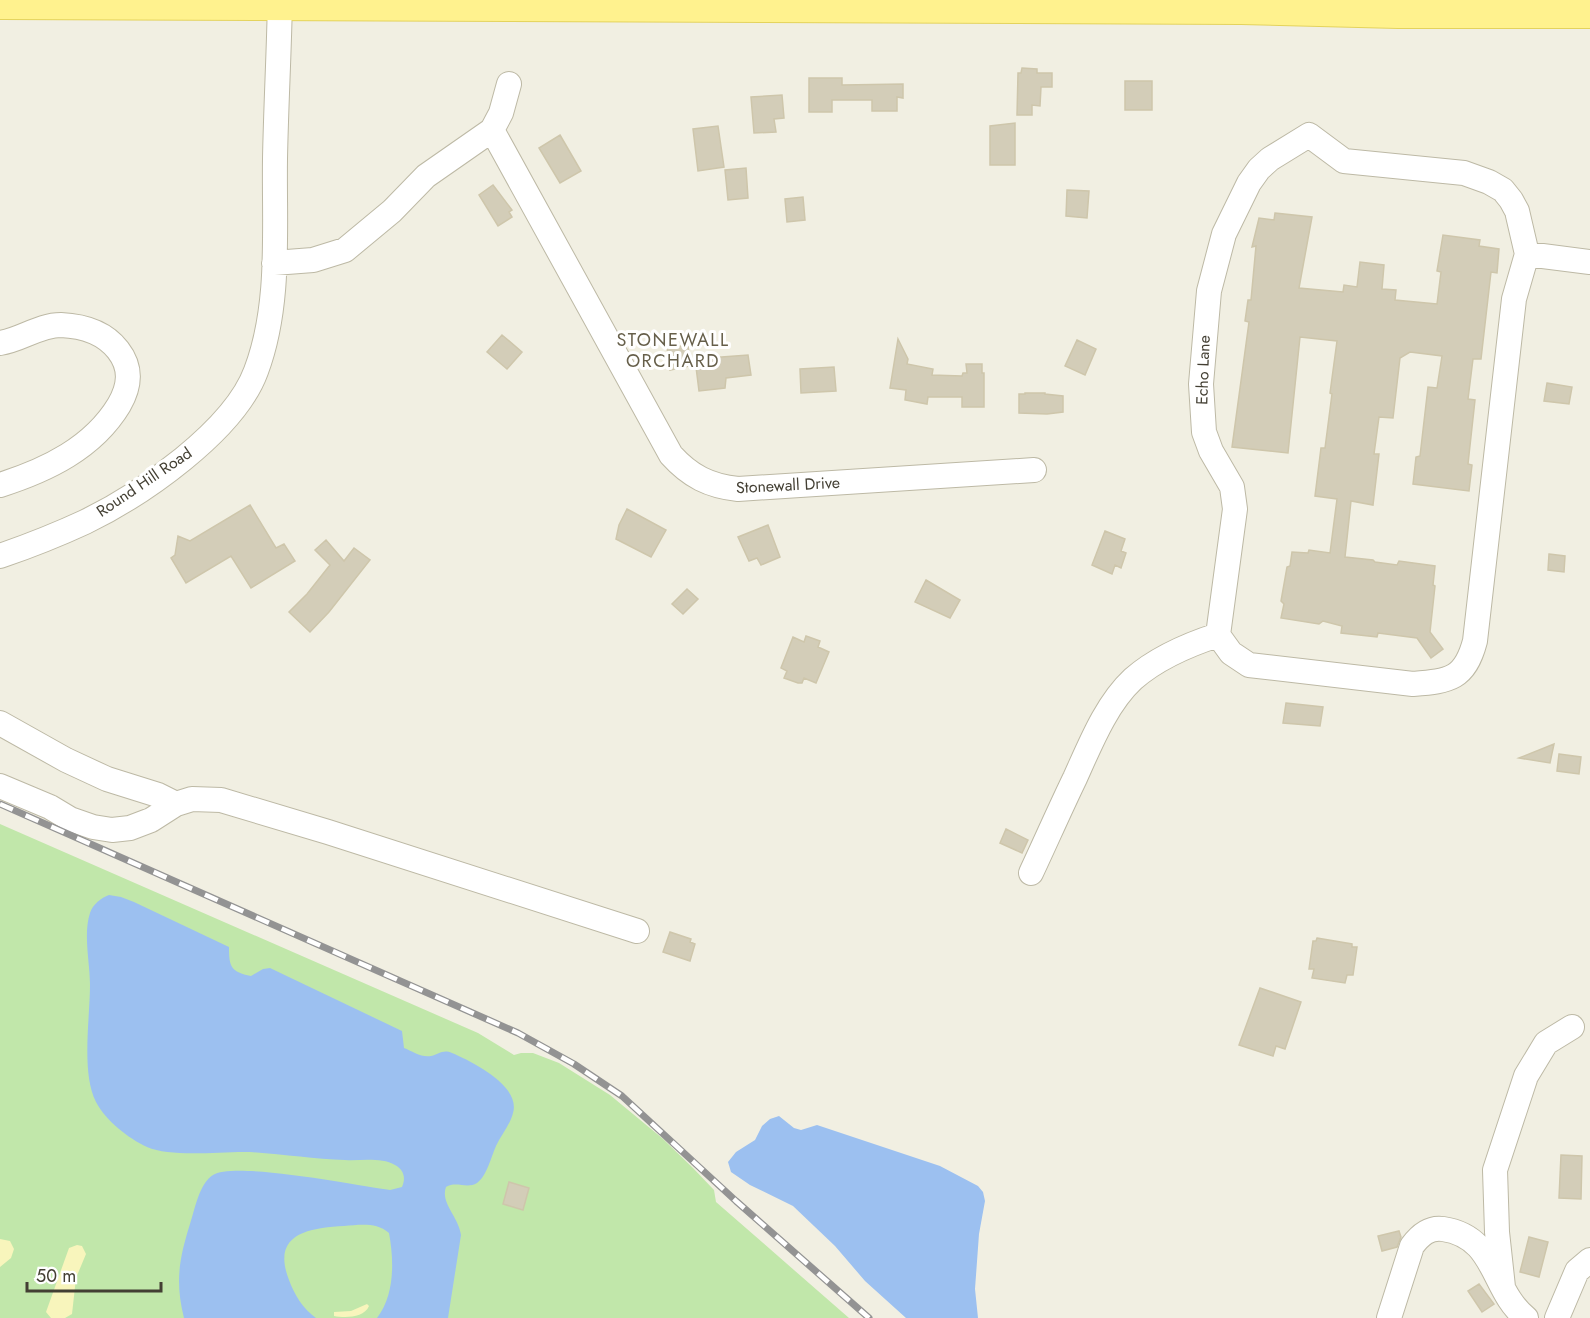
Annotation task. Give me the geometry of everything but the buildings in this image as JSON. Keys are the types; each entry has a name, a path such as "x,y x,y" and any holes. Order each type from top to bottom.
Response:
{"main road":[{"path":"0,4 1058,4 1398,13 1590,13"}],"street":[{"name":"Round Hill Road","path":"0,556 42,541 86,521 128,498 160,476 203,442 234,409 256,373 270,321 274,262 275,139 280,3"},
{"path":"274,262 313,260 345,250 392,211 426,176 492,130 501,113 509,84"},
{"name":"Stonewall Drive","path":"492,130 671,455 683,469 698,480 719,488 738,489 1034,470"},
{"name":"Echo Lane","path":"1218,636 1234,509 1232,487 1211,451 1204,432 1201,384 1209,291 1224,234 1249,183 1259,169 1270,159 1309,135 1344,161 1464,173 1490,182 1503,190 1511,200 1520,221 1527,254"},
{"path":"1031,873 1093,740 1114,703 1132,681 1153,663 1195,642 1218,636 1239,660 1258,666 1413,684 1437,682 1456,675 1464,668 1471,657 1475,641 1514,299 1527,254 1590,262"},
{"path":"0,344 11,342 44,328 58,325 78,326 92,330 109,340 126,365 129,380 124,397 95,435 54,463 0,485"},
{"path":"0,723 66,760 107,779 150,792 176,804"},
{"path":"0,786 50,807 70,819 93,827 112,830 130,828 151,820 176,804 192,799 221,800 637,931"},
{"path":"1503,1287 1497,1232 1495,1170 1526,1076 1546,1043 1572,1027"},
{"path":"1389,1318 1412,1246 1428,1231 1438,1229 1454,1231 1467,1237 1487,1256 1515,1310 1526,1318"},
{"path":"1557,1318 1577,1271 1590,1260"}],"green space":[{"path":"0,824 478,1033 514,1055 533,1053 559,1063 610,1095 662,1138 714,1190 716,1202 849,1318 0,1318"}],"sand":[{"path":"0,1239 10,1241 14,1249 11,1258 0,1267"},
{"path":"82,1246 86,1254 76,1278 72,1314 65,1318 51,1318 46,1312 69,1248"},
{"path":"367,1304 369,1306 367,1310 359,1315 334,1316 334,1312 351,1311"}],"water":[{"path":"109,895 134,902 229,947 232,968 239,973 251,976 270,968 402,1031 404,1048 424,1056 444,1052 452,1053 472,1062 503,1085 514,1103 513,1113 486,1171 473,1185 446,1187 446,1199 461,1235 448,1318 377,1318 387,1299 392,1277 389,1233 379,1227 362,1225 318,1229 296,1236 289,1243 285,1252 285,1265 289,1280 300,1301 316,1318 184,1318 179,1282 183,1248 198,1197 204,1184 213,1175 226,1171 270,1173 390,1190 402,1187 404,1177 395,1165 377,1160 250,1152 183,1153 157,1150 132,1139 118,1128 100,1109 91,1090 87,1045 90,985 88,921 95,904"},
{"path":"779,1116 794,1128 801,1130 817,1125 940,1166 978,1186 983,1192 985,1201 979,1234 975,1289 978,1318 906,1318 865,1281 835,1246 793,1206 750,1185 731,1172 728,1162 736,1152 755,1140 762,1126 770,1119"}],"railway":[{"path":"0,804 518,1033 574,1064 622,1096 736,1201 869,1318"}],"district":[{"name":"STONEWALL ORCHARD","path":"673,350"}]}
